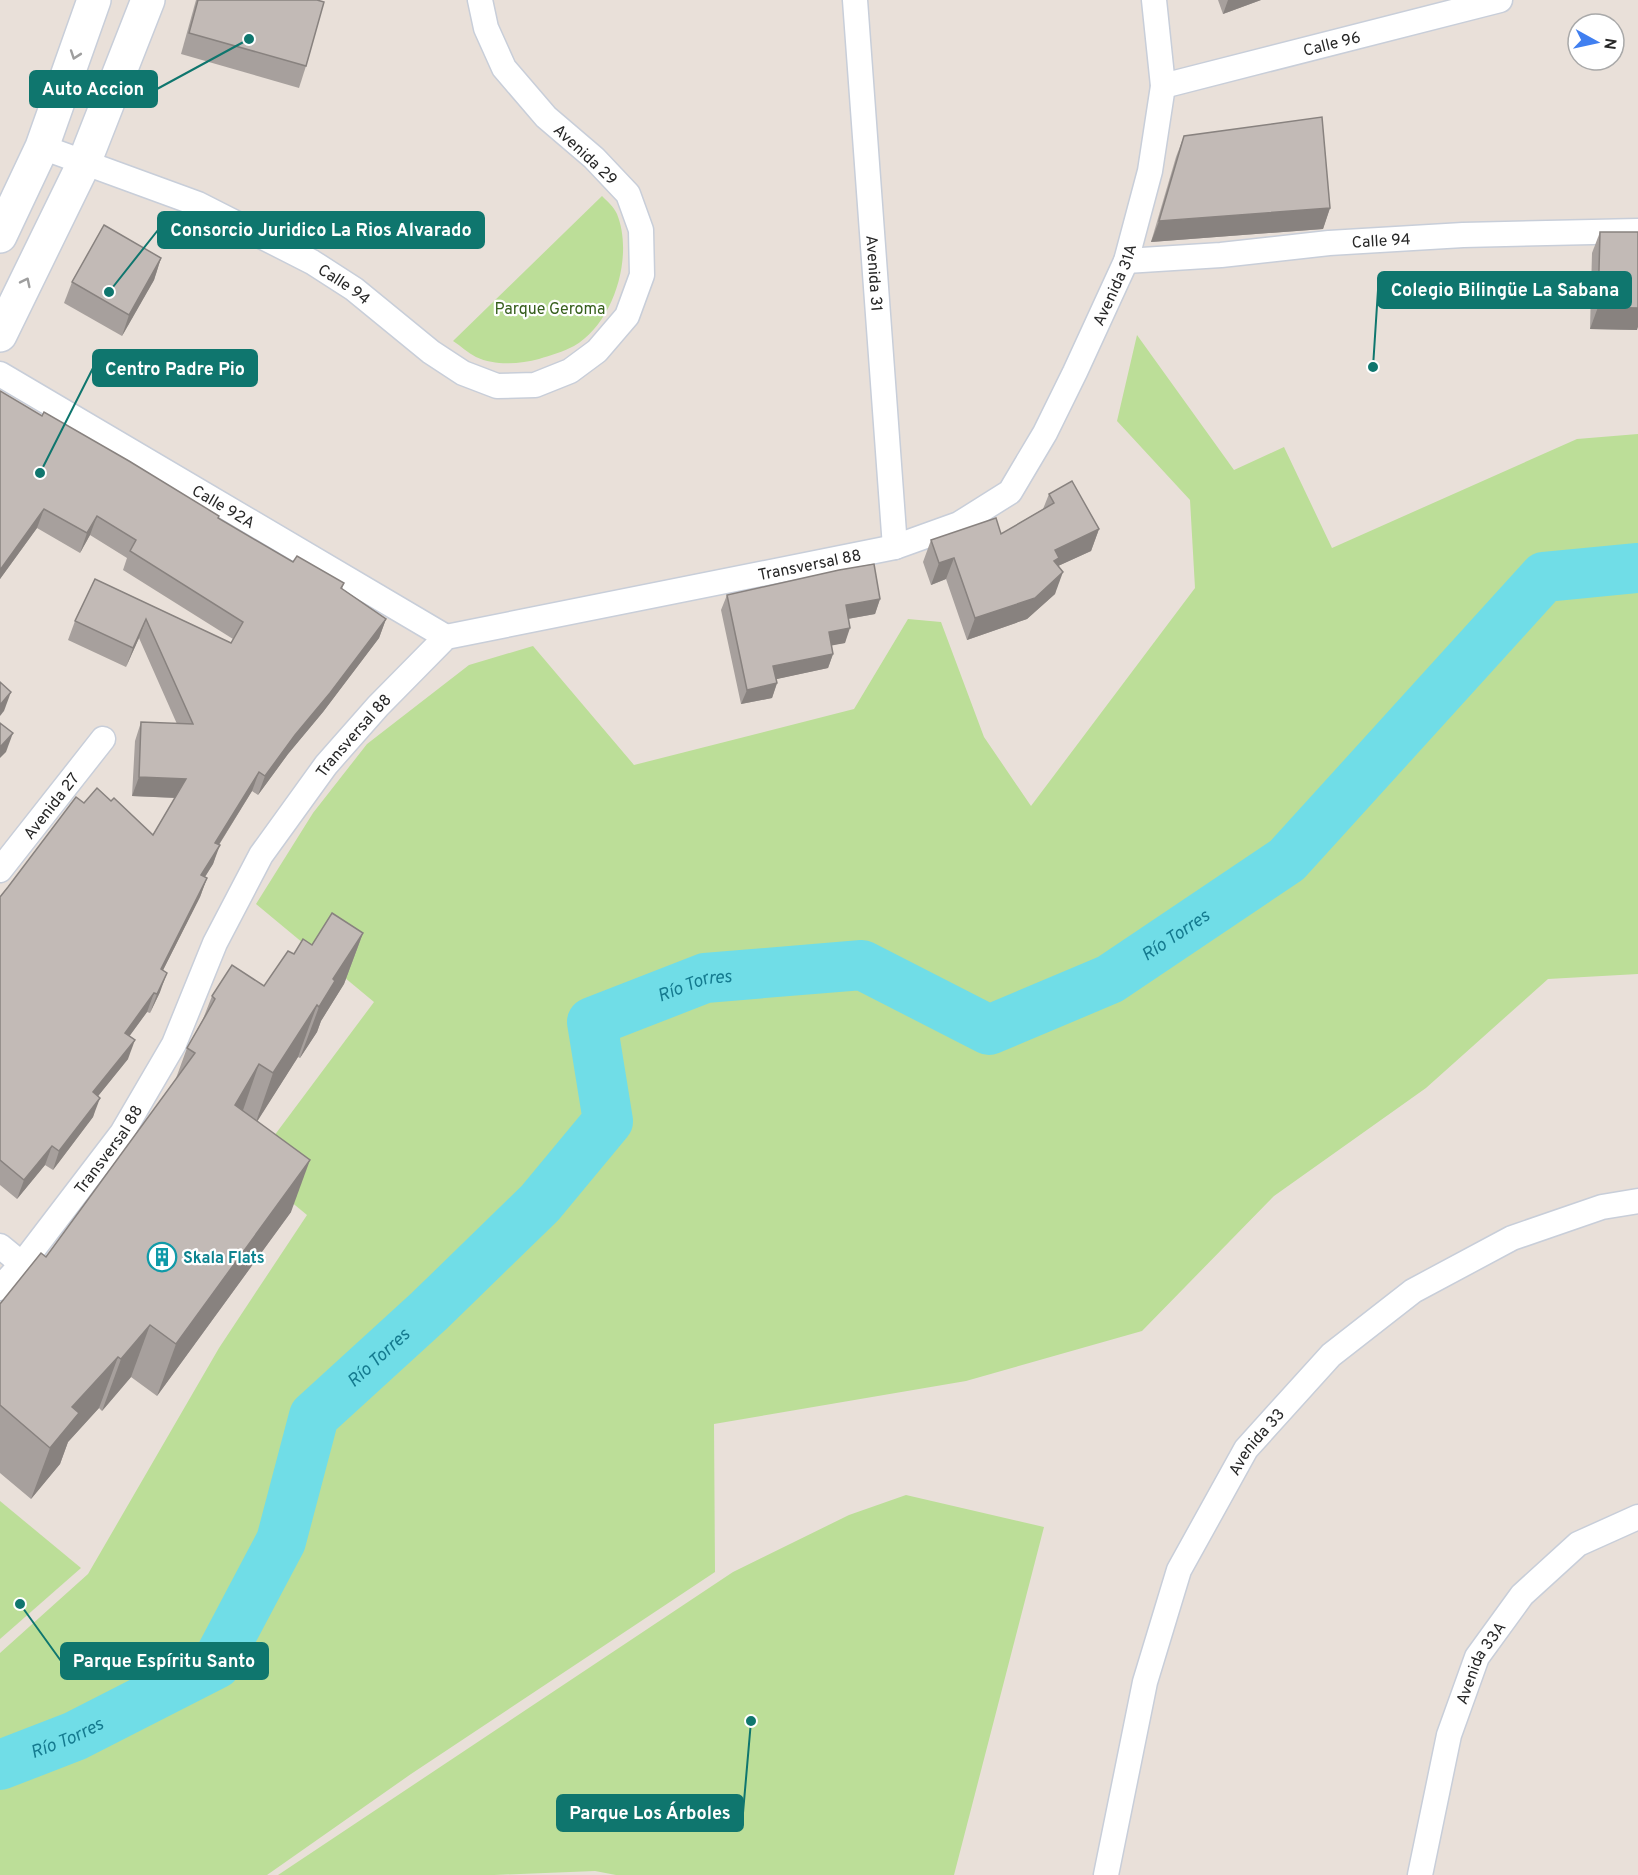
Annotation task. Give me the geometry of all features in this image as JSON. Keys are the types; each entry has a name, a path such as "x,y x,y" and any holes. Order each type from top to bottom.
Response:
{"main road":[{"path":"0,236 42,147 94,0"},
{"path":"0,335 84,163 148,0"}],"street":[{"name":"Avenida 29","path":"480,0 486,28 504,68 546,117 594,158 628,194 641,230 642,275 627,316 597,351 570,371"},
{"name":"Avenida 31","path":"855,0 895,547"},
{"name":"Avenida 31A","path":"959,524 1010,492 1055,412 1126,261 1150,171 1163,86 1154,0"},
{"name":"Calle 96","path":"1163,86 1500,0"},
{"name":"Calle 94","path":"42,147 198,204 312,262 354,289 431,352 463,373 497,386 535,385 570,371"},
{"name":"Calle 94","path":"1126,261 1463,234 1638,231"},
{"name":"Calle 92A","path":"0,374 446,637"},
{"name":"Transversal 88","path":"0,1288 22,1264 122,1133 174,1044 214,943 261,855 326,765 378,706 446,637 895,547 959,524"},
{"name":"Avenida 27","path":"0,870 103,739"},
{"name":"Avenida 33","path":"1106,1875 1145,1682 1179,1570 1246,1449 1331,1355 1413,1291 1512,1238 1602,1207 1638,1202"},
{"path":"0,1246 22,1264"},
{"name":"Avenida 33A","path":"1420,1875 1449,1735 1477,1657 1522,1595 1578,1544 1638,1517"}],"green space":[{"name":"Parque Geroma","path":"602,196 616,211 622,231 623,249 617,287 610,305 600,322 588,335 574,346 561,352 516,363 483,360 453,341"},
{"path":"1137,335 1234,470 1284,447 1332,548 1577,439 1638,434 1638,974 1548,979 1426,1088 1274,1196 1142,1331 966,1381 714,1424 715,1572 411,1774 267,1875 0,1875 0,1653 88,1574 219,1348 307,1215 250,1168 374,1002 256,904 313,813 367,744 469,665 533,646 634,765 854,709 908,619 941,622 984,737 1031,806 1195,588 1190,500 1117,421"},
{"path":"906,1495 1044,1527 954,1875 616,1875 595,1871 494,1875 278,1875 733,1572 849,1515"},
{"path":"0,1501 81,1568 0,1639"}],"building":[{"path":"198,0 317,0 324,2 306,66 189,33"},
{"path":"1322,117 1330,208 1159,221 1184,136"},
{"path":"104,225 161,258 129,315 72,282"},
{"path":"1600,232 1638,232 1638,308 1598,307"},
{"path":"0,391 42,416 44,412 129,461 219,516 218,518 293,562 297,556 344,583 341,588 386,619 265,776 259,772 215,843 220,845 201,875 207,878 161,969 167,973 157,994 154,993 125,1033 135,1040 93,1092 100,1098 59,1151 52,1146 24,1180 0,1160 0,897 76,797 84,803 97,788 111,801 114,798 153,835 186,779 139,777 141,722 193,724 146,619 133,648 75,621 95,579 231,643 243,622 130,551 136,540 97,516 87,533 44,509 0,570"},
{"path":"1072,481 1099,529 1055,550 1059,558 1054,561 1063,572 1035,598 975,618 954,558 939,563 931,540 996,518 1001,534 1054,503 1049,494"},
{"path":"874,564 880,599 846,605 850,628 829,632 833,654 773,666 777,683 747,690 727,595"},
{"path":"0,682 11,692 0,705"},
{"path":"0,723 13,733 0,747"},
{"path":"332,913 363,933 333,979 335,981 319,1007 317,1005 273,1073 259,1064 235,1105 310,1160 176,1344 150,1325 121,1359 118,1357 72,1407 79,1413 50,1448 0,1405 0,1304 41,1253 46,1257 195,1053 187,1048 215,999 212,996 232,965 264,986 288,951 294,954 303,939 312,945"}],"waterway":[{"name":"Río Torres","path":"0,1765 75,1736 216,1664 281,1541 314,1416 429,1311 540,1203 608,1121 592,1022 705,978 862,965 989,1030 1110,979 1287,860 1544,577 1638,568"}],"place":[{"name":"Auto Accion","path":"249,39"},
{"name":"Consorcio Juridico La Rios Alvarado","path":"109,292"},
{"name":"Colegio Bilingüe La Sabana","path":"1373,367"},
{"name":"Centro Padre Pio","path":"40,473"},
{"name":"Skala Flats","path":"162,1257"},
{"name":"Parque Espíritu Santo","path":"20,1604"},
{"name":"Parque Los Árboles","path":"751,1721"}]}
